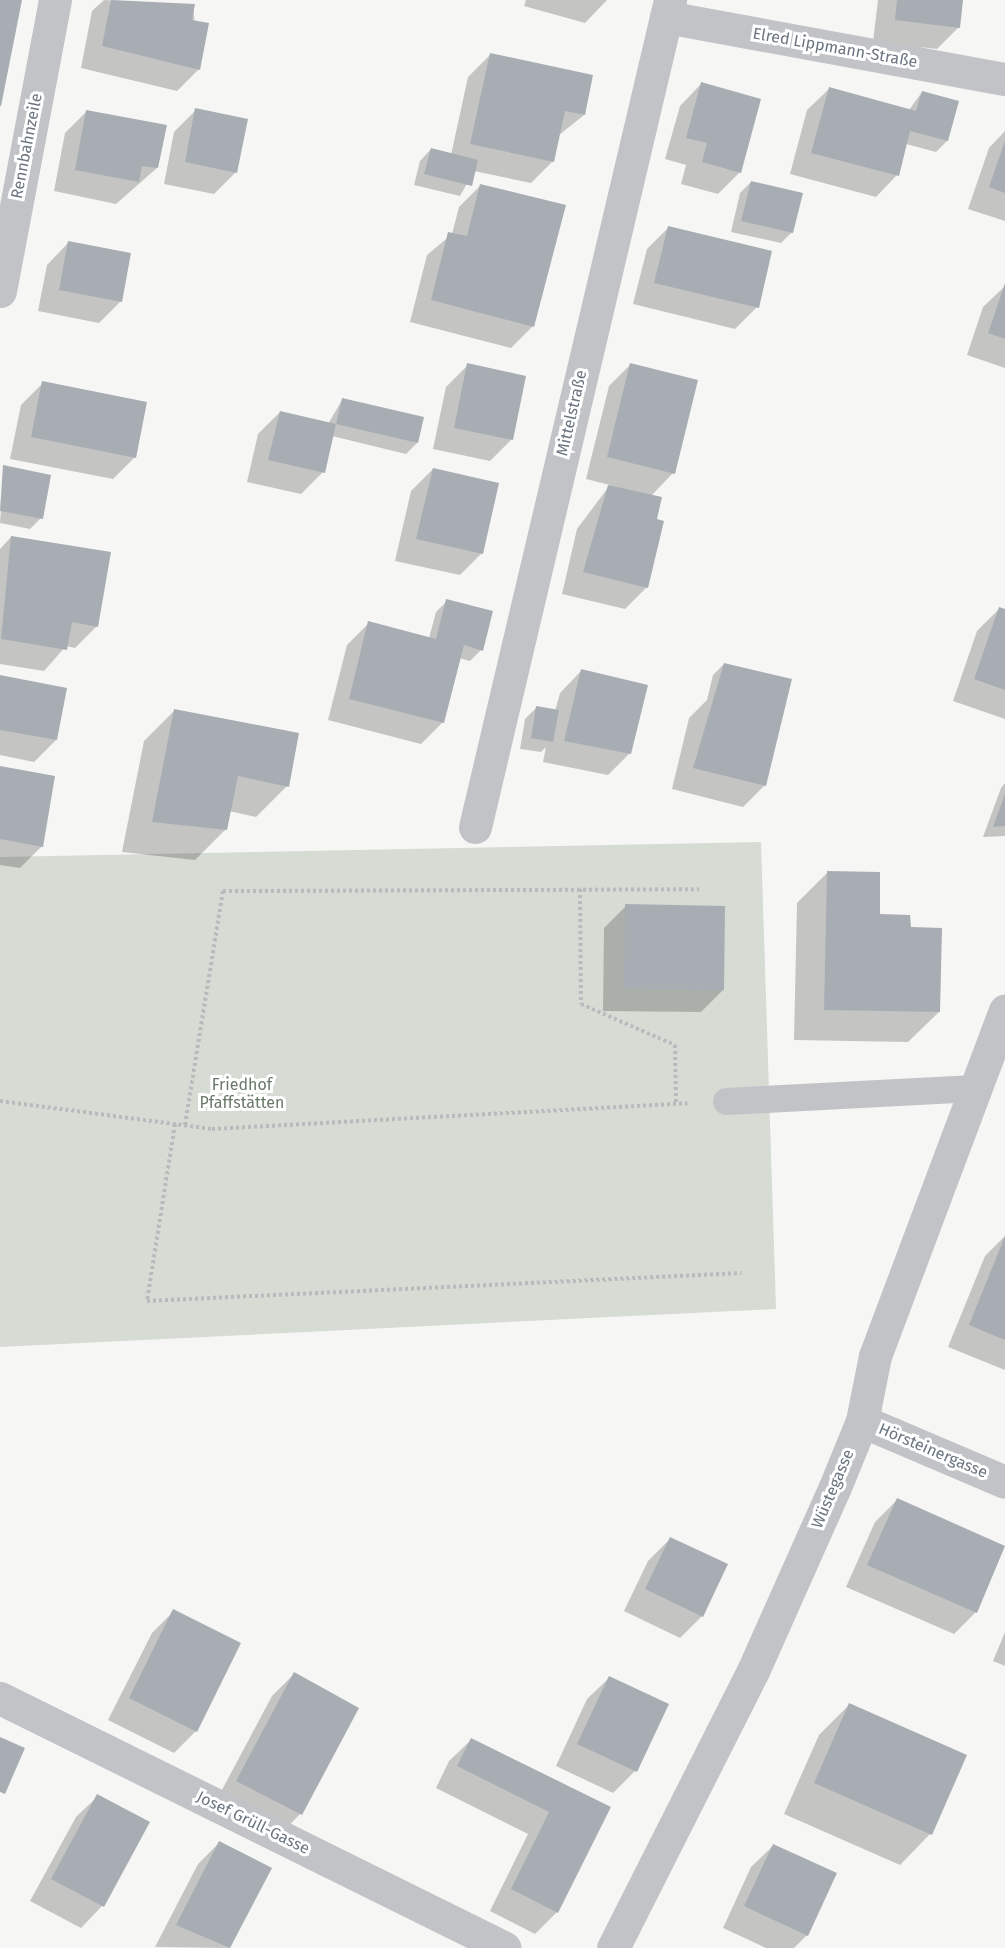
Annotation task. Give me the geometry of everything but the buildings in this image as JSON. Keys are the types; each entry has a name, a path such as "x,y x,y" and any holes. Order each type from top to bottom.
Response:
{"street":[{"name":"Rennbahnzeile","path":"0,291 55,0"},
{"name":"Elred Lippmann-Straße","path":"668,9 1005,79"},
{"name":"Mittelstraße","path":"475,826 668,9"},
{"name":"Wüstegasse","path":"614,1948 753,1671 862,1421 875,1356 1005,1011"},
{"name":"Hörsteinergasse","path":"862,1421 1005,1482"},
{"name":"Josef Grüll-Gasse","path":"0,1698 505,1948"}],"lane":[{"path":"726,1101 975,1088"}],"path":[{"path":"580,889 581,1004 675,1045 676,1104"},
{"path":"185,1125 223,891 699,889"},
{"path":"0,1101 212,1129 726,1101"},
{"path":"175,1124 147,1301 741,1273"}],"green space":[{"name":"Friedhof Pfaffstätten","path":"761,842 776,1309 0,1347 0,857"}]}
